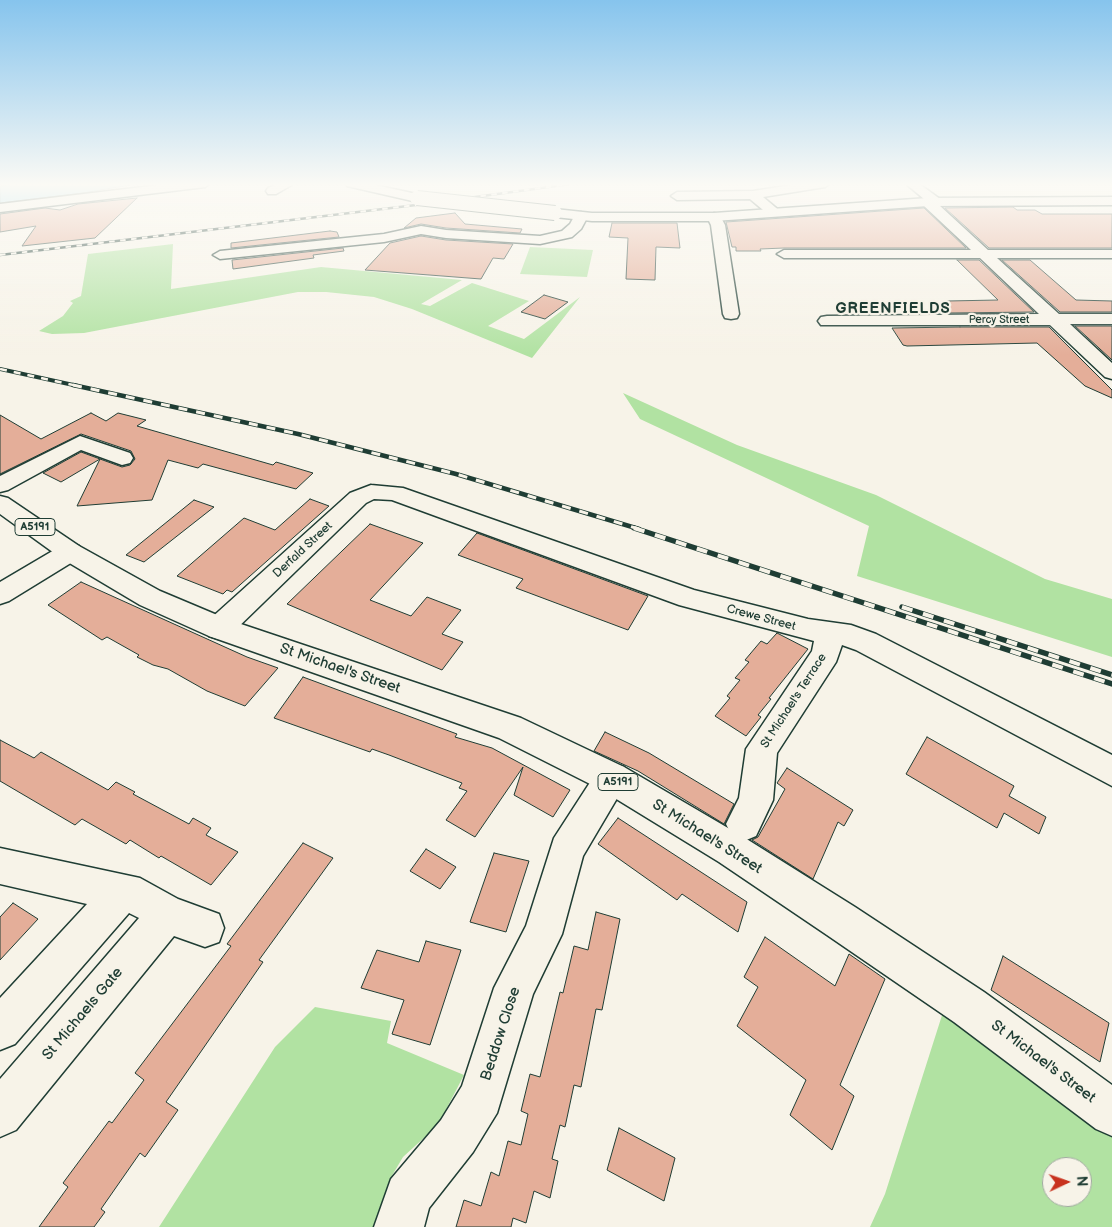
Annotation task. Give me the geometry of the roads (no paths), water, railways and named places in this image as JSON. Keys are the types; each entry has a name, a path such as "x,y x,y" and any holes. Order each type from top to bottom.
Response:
{"street":[{"path":"220,255 362,240"},
{"path":"484,240 520,246 543,240"},
{"path":"720,240 731,314"},
{"path":"971,240 1112,373"},
{"path":"784,254 1112,254"},
{"name":"Percy Street","path":"827,321 1112,319"},
{"path":"0,485 80,442 122,458"},
{"name":"Derfald Street","path":"219,628 358,498 371,492 395,493"},
{"name":"Crewe Street","path":"395,493 689,598 829,634 852,636 1112,771"},
{"name":"A5191","path":"0,503 70,552"},
{"path":"0,594 70,552"},
{"name":"St Michael's Street","path":"70,552 150,598 219,628 510,728 612,778 732,850 841,921 969,1008 1112,1113"},
{"name":"St Michael's Terrace","path":"744,824 756,800 758,760 762,749 826,654 829,634"},
{"name":"Beddow Close","path":"399,1227 408,1196 457,1136 481,1097 514,988 543,934 566,850 612,778"},
{"path":"0,866 122,892 140,898 167,914 205,928"},
{"path":"0,1029 122,892"},
{"name":"St Michaels Gate","path":"0,1114 167,914"}],"railway":[{"path":"0,255 123,240"},
{"path":"0,369 78,386"},
{"path":"73,385 298,434 456,474 639,529"},
{"path":"634,528 1112,684"},
{"path":"902,607 1112,675"}],"district":[{"name":"GREENFIELDS","path":"893,309"}]}
